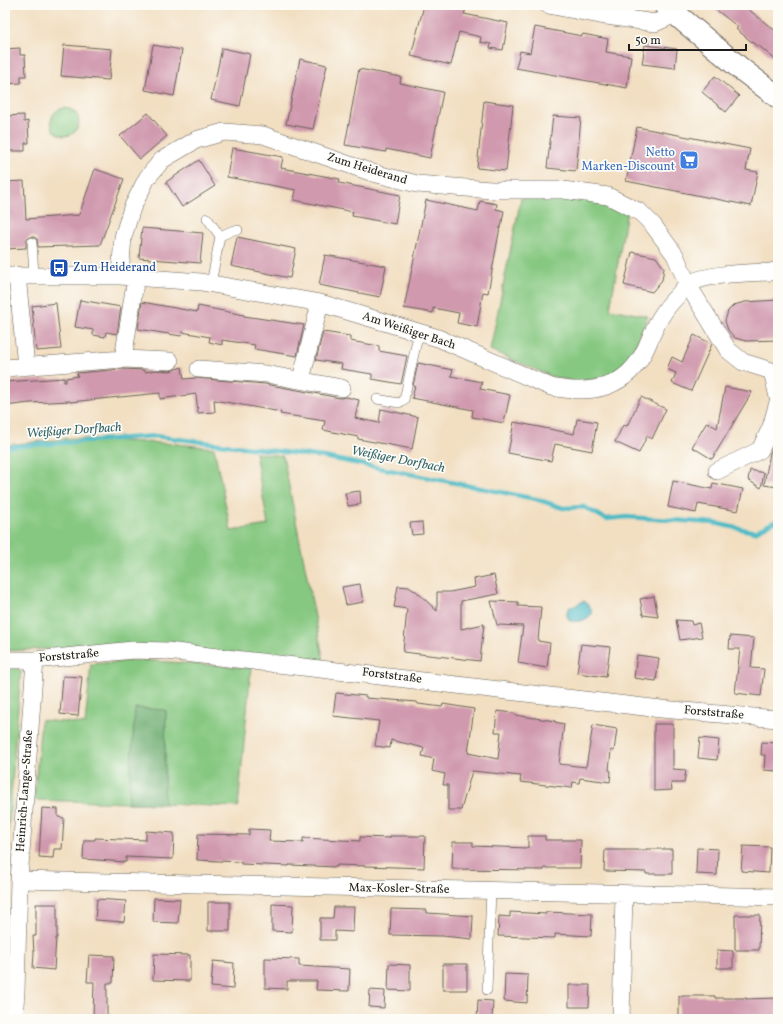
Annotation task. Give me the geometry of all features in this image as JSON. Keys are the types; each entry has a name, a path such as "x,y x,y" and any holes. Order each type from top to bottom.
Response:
{"main road":[{"path":"668,13 778,97"}],"street":[{"path":"548,5 600,15 655,23 668,13"},
{"name":"Zum Heiderand","path":"124,359 128,277 123,237 132,208 147,178 162,160 196,140 224,132 263,135 373,173 417,184 491,190 563,190 608,196 640,212 653,225 675,255 688,285 728,350 743,362 772,371 778,397"},
{"name":"Am Weißiger Bach","path":"11,276 128,277 211,284 320,303 419,331 551,386 571,390 590,390 605,387 621,380 636,365 654,328 667,306 688,285 707,277 771,272 778,270"},
{"path":"11,276 26,366"},
{"path":"301,380 320,303"},
{"path":"5,368 124,359 170,361"},
{"path":"199,369 266,374 342,388"},
{"path":"717,471 760,450 771,427 778,402"},
{"name":"Forststraße","path":"5,660 35,660 133,650 167,651 661,709 778,719"},
{"name":"Heinrich-Lange-Straße","path":"14,1019 19,880 35,660"},
{"name":"Max-Kosler-Straße","path":"19,880 778,897"},
{"path":"621,1019 624,893"}],"lane":[{"path":"206,218 220,236 211,284"},
{"path":"220,236 234,230 238,230"},
{"path":"32,242 34,275"},
{"path":"377,399 399,403 404,400 419,331"},
{"path":"487,990 490,891"}],"green space":[{"path":"65,108 75,112 79,122 75,132 65,136 55,132 51,122 55,112"},
{"path":"568,197 598,200 627,211 610,309 648,316 636,346 621,367 605,377 576,382 553,377 490,350 521,198"},
{"path":"73,438 177,444 214,448 231,531 268,525 255,453 283,456 324,662 138,645 5,651 5,445"},
{"path":"143,660 251,668 238,807 164,804 166,711 136,708 128,803 34,800 41,720 85,724 91,664"},
{"path":"5,666 14,666 21,671 5,871"},
{"path":"135,708 166,710 164,804 128,803"}],"water":[{"path":"584,601 589,605 591,610 589,617 581,621 570,621 567,616 567,611 570,607"}],"building":[{"path":"424,5 446,5 466,9 464,14 508,23 503,50 490,48 491,44 480,42 481,37 459,32 451,65 411,56"},
{"path":"710,5 743,5 778,33 778,62 736,29 738,27"},
{"path":"535,27 582,36 583,34 608,39 606,52 631,56 627,88 516,68 520,51 530,53"},
{"path":"64,45 112,49 109,80 61,76"},
{"path":"153,45 182,50 174,96 145,90"},
{"path":"645,45 677,49 675,68 642,64"},
{"path":"20,48 20,55 25,55 26,76 21,76 21,83 5,84 5,49"},
{"path":"222,48 250,54 240,106 211,100"},
{"path":"300,59 327,65 313,129 286,124"},
{"path":"359,69 401,77 400,83 443,92 430,158 386,149 386,152 345,145"},
{"path":"715,76 739,96 726,112 702,92"},
{"path":"484,101 513,105 506,171 477,168"},
{"path":"148,113 167,136 140,159 120,136"},
{"path":"24,115 24,122 28,121 29,143 25,143 25,151 5,151 5,116"},
{"path":"553,116 581,118 576,171 547,168"},
{"name":"Netto Marken-Discount","path":"637,127 750,149 746,170 758,172 751,206 626,181"},
{"path":"232,148 283,157 281,168 340,179 339,183 400,195 395,224 352,216 353,212 294,200 296,190 227,177"},
{"path":"199,160 215,186 182,207 166,182"},
{"path":"95,169 124,179 100,245 38,247 37,239 32,236 26,240 26,248 5,249 5,182 24,181 26,219 79,215"},
{"path":"426,200 478,211 480,201 497,204 496,209 504,211 488,293 483,292 477,327 457,323 459,313 433,308 433,313 404,308"},
{"path":"142,228 203,233 200,263 139,258"},
{"path":"237,237 296,249 290,278 231,266"},
{"path":"632,252 656,257 664,268 662,280 652,292 624,285"},
{"path":"325,255 386,266 380,297 319,285"},
{"path":"80,300 121,307 117,334 106,332 105,337 93,335 93,330 75,327"},
{"path":"778,300 778,340 746,341 735,338 728,330 725,321 728,311 734,305 745,302"},
{"path":"142,302 197,312 198,306 244,316 304,325 297,356 254,349 255,345 222,340 222,345 209,342 210,337 182,332 181,336 138,329"},
{"path":"56,303 61,349 36,351 32,306"},
{"path":"323,332 350,336 350,341 379,346 379,351 407,356 401,384 372,379 372,374 341,369 342,364 316,360"},
{"path":"694,335 712,344 691,391 672,383 676,373 667,369 672,357 682,362"},
{"path":"418,363 453,370 451,376 482,382 480,389 510,395 504,423 472,417 473,410 412,398"},
{"path":"182,367 184,379 195,378 265,384 340,398 346,397 359,400 355,418 379,423 381,409 418,417 412,449 358,439 358,437 323,430 325,421 280,414 281,412 214,400 215,412 198,413 196,394 160,399 160,393 70,402 30,403 5,406 5,382 64,378 64,382 66,382 66,378 78,376 77,373 123,369 144,370 145,372 156,370 170,371"},
{"path":"725,387 752,392 712,459 692,447 707,422 717,428"},
{"path":"641,397 666,409 652,439 647,436 639,453 615,442 623,425 627,426"},
{"path":"577,419 597,422 592,451 555,444 551,461 508,453 514,422 574,434"},
{"path":"774,444 778,444 778,487 764,485 770,453"},
{"path":"750,470 764,473 761,488 748,480"},
{"path":"673,481 712,489 713,483 743,489 738,511 698,504 696,513 668,507"},
{"path":"360,491 361,504 348,506 345,493"},
{"path":"422,522 423,534 412,535 410,523"},
{"path":"494,575 498,594 461,601 461,629 484,624 480,661 403,652 407,609 394,607 398,586 409,587 416,591 437,611 437,592 450,592 475,587 474,579"},
{"path":"360,584 363,602 346,605 342,587"},
{"path":"654,596 658,617 643,615 640,599"},
{"path":"491,601 518,602 518,606 541,607 538,641 550,643 547,668 518,663 523,626 497,625"},
{"path":"676,620 691,621 692,625 699,623 702,637 680,640"},
{"path":"730,636 754,638 751,668 764,669 761,696 735,693 740,649 729,649"},
{"path":"581,644 610,647 606,677 577,673"},
{"path":"637,655 659,658 656,681 634,678"},
{"path":"63,676 82,677 78,716 60,714"},
{"path":"336,693 366,696 366,698 417,702 418,704 442,707 443,704 474,709 468,753 498,759 501,732 495,732 497,711 514,713 515,715 555,721 564,724 559,764 586,767 593,725 617,729 614,751 611,750 609,770 611,771 610,782 580,778 579,783 573,782 572,788 520,782 521,776 472,771 461,810 448,810 448,785 443,785 445,774 432,771 434,759 422,756 424,748 391,740 390,748 375,746 379,721 333,716"},
{"path":"654,724 673,724 673,769 686,770 684,783 671,783 672,790 654,791"},
{"path":"700,738 719,740 717,760 698,758"},
{"path":"762,742 778,743 778,771 764,770 765,755 761,755"},
{"path":"42,808 58,809 58,817 64,818 62,849 54,849 53,858 39,857"},
{"path":"249,829 270,830 269,841 303,842 303,838 360,841 360,837 390,838 390,836 425,836 424,868 337,865 337,867 289,866 197,860 198,834 249,835"},
{"path":"146,831 174,833 173,859 126,857 126,862 83,859 84,840 95,840 95,838 146,840"},
{"path":"528,836 545,836 545,840 581,840 580,868 544,868 544,870 452,869 453,842 473,842 473,846 528,848"},
{"path":"743,846 770,847 769,873 741,871"},
{"path":"697,848 718,849 717,875 696,874"},
{"path":"672,849 672,874 604,871 605,850"},
{"path":"154,898 180,899 178,923 153,922"},
{"path":"97,899 126,901 124,922 95,920"},
{"path":"208,902 230,902 230,931 208,931"},
{"path":"36,904 57,904 57,938 54,970 33,968 33,936 36,936"},
{"path":"272,904 293,905 292,932 272,931"},
{"path":"334,907 354,907 353,932 335,931 335,940 320,940 320,918 333,918"},
{"path":"391,909 427,910 427,913 473,916 472,939 443,936 390,935"},
{"path":"510,912 592,914 591,936 555,934 555,938 498,936 499,916 510,917"},
{"path":"735,915 760,915 759,950 735,950"},
{"path":"717,950 733,951 733,968 717,968"},
{"path":"154,954 190,955 190,981 153,980"},
{"path":"89,955 114,956 113,983 107,983 107,1018 93,1018 94,982 87,982"},
{"path":"265,958 299,959 299,966 350,969 349,991 316,990 317,981 287,981 287,989 265,988"},
{"path":"213,961 234,963 233,989 211,987"},
{"path":"389,964 410,965 410,991 388,990"},
{"path":"443,964 467,964 467,990 443,990"},
{"path":"505,974 528,975 527,1003 504,1001"},
{"path":"569,985 590,985 589,1007 569,1007"},
{"path":"370,990 385,991 384,1008 369,1007"},
{"path":"679,996 715,996 715,998 746,999 778,998 778,1019 679,1019"},
{"path":"478,1000 493,1001 492,1019 477,1019"}],"waterway":[{"name":"Weißiger Dorfbach","path":"5,447 155,436 324,457 536,499 563,508 584,507 606,519 627,517 714,523 755,532 778,520"}],"place":[{"name":"Netto Marken-Discount","path":"689,160"},
{"name":"Zum Heiderand","path":"59,268"}]}
